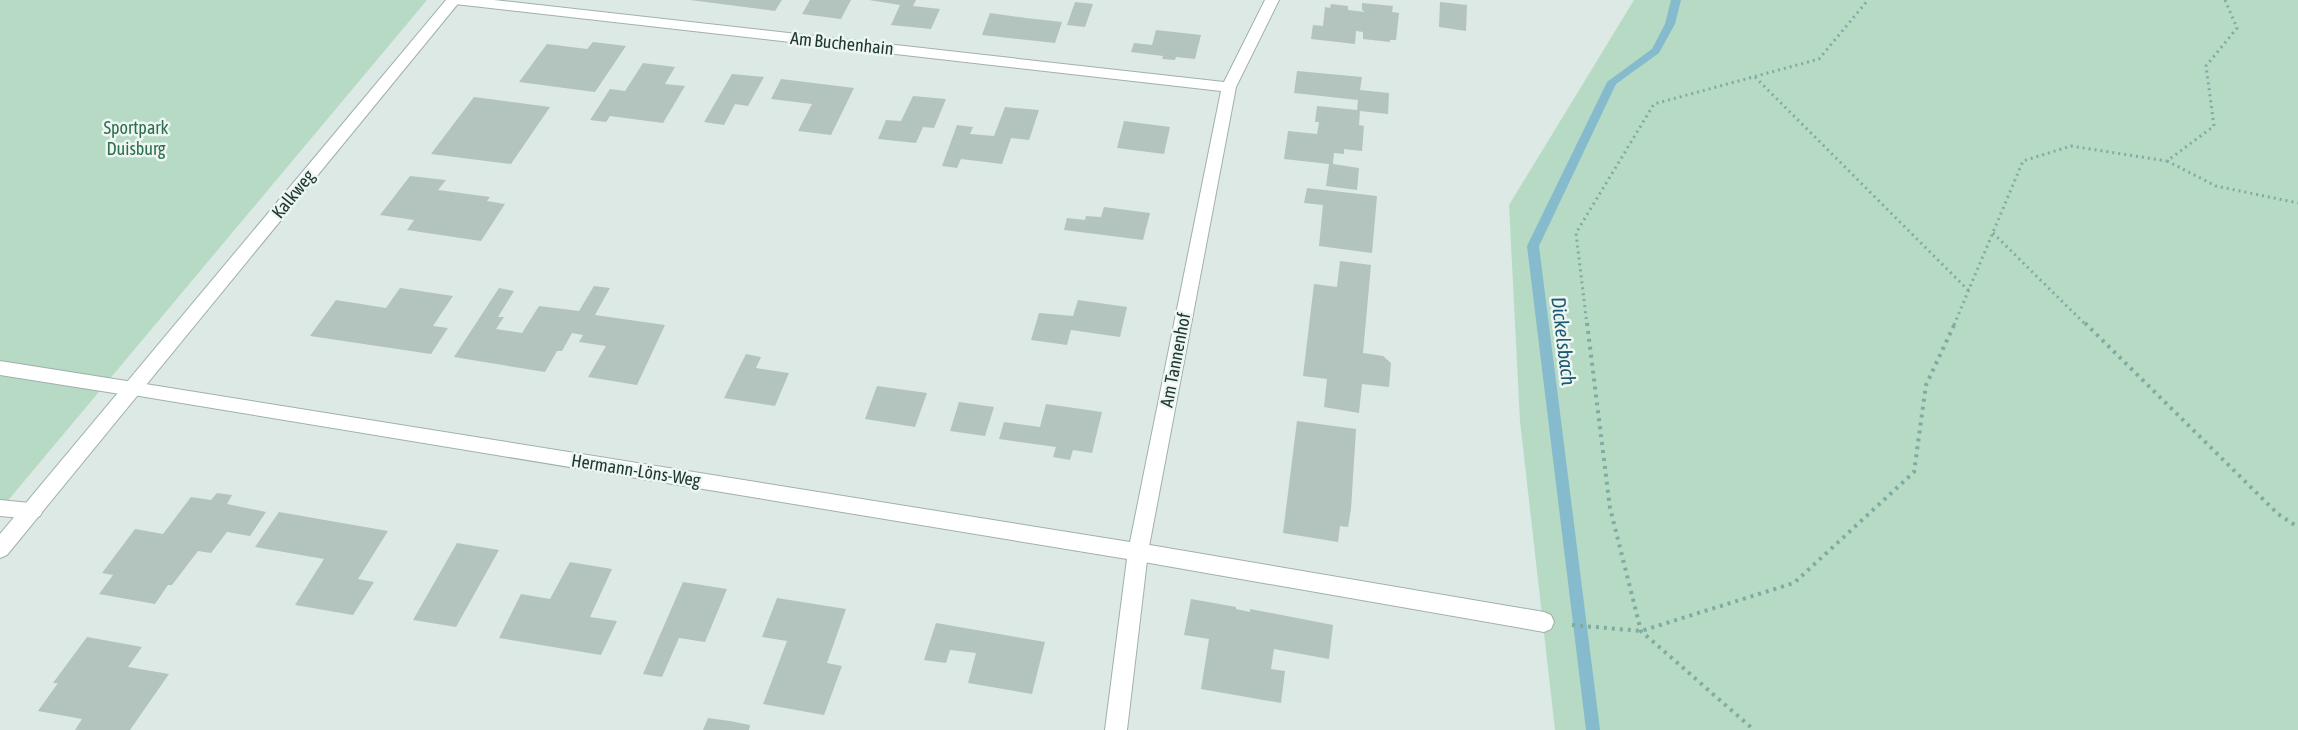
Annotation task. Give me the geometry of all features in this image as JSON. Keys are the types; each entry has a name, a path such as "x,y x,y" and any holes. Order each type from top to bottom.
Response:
{"street":[{"name":"Am Buchenhain","path":"454,0 1229,87"},
{"name":"Kalkweg","path":"0,549 454,0"},
{"name":"Am Tannenhof","path":"1116,730 1138,552 1229,87 1272,0"},
{"path":"0,368 133,389"},
{"name":"Hermann-Löns-Weg","path":"133,389 1138,552 1544,622"},
{"path":"0,508 33,510"}],"path":[{"path":"1754,730 1641,631 1610,508 1576,233 1654,104 1820,59 1869,0"},
{"path":"2167,160 2214,126 2206,66 2237,28 2225,0"},
{"path":"1755,76 1970,292"},
{"path":"1544,622 1641,631 1794,583 1914,472 1926,386 1970,292 2023,161 2071,146 2167,160 2216,186 2298,203"},
{"path":"1993,233 2278,514 2298,527"}],"green space":[{"name":"Sportpark Duisburg","path":"0,0 427,0 0,510"},
{"path":"1634,0 2298,0 2298,730 1555,730 1520,421 1509,205"}],"building":[{"path":"690,0 782,0 775,11"},
{"path":"810,0 851,0 841,19 802,14"},
{"path":"869,0 916,0 913,6 940,9 931,29 891,25 900,5"},
{"path":"1075,2 1093,4 1085,27 1067,25"},
{"path":"1440,2 1467,5 1466,31 1439,27"},
{"path":"1362,3 1393,6 1392,12 1399,13 1396,40 1390,40 1390,42 1363,39 1363,32 1356,31 1355,44 1311,39 1313,25 1323,26 1325,7 1330,8 1331,4 1348,6 1348,10 1365,12 1362,10"},
{"path":"990,13 1062,22 1055,43 982,35"},
{"path":"1156,30 1201,35 1195,59 1176,57 1175,60 1162,59 1163,56 1131,52 1134,43 1152,45"},
{"path":"593,42 626,46 595,92 519,82 547,44 587,49"},
{"path":"643,63 675,67 665,84 685,86 663,123 610,116 606,122 590,120 610,89 625,91"},
{"path":"1297,71 1362,77 1360,90 1389,93 1388,114 1360,111 1359,125 1364,126 1362,151 1344,149 1344,154 1334,153 1333,164 1359,168 1357,190 1326,186 1329,164 1284,159 1288,131 1317,134 1319,122 1315,122 1317,106 1357,110 1358,100 1294,93"},
{"path":"732,74 764,77 748,106 735,104 724,125 704,122"},
{"path":"781,79 854,88 831,135 798,131 812,104 771,99"},
{"path":"913,96 946,99 934,128 923,127 916,143 878,139 886,120 901,121"},
{"path":"474,97 550,107 511,164 431,154"},
{"path":"1005,107 1039,110 1029,140 1011,138 1002,164 961,159 957,168 942,166 957,125 973,127 970,134 994,136"},
{"path":"1124,121 1170,127 1164,154 1117,148"},
{"path":"410,176 446,180 438,190 490,197 487,201 505,204 481,241 407,230 414,220 380,215"},
{"path":"1307,188 1377,196 1372,253 1319,246 1323,205 1304,203"},
{"path":"1104,207 1150,213 1143,240 1064,230 1067,218 1085,220 1086,216 1101,217"},
{"path":"1340,261 1371,265 1363,353 1383,356 1391,363 1389,387 1362,384 1359,413 1324,407 1327,379 1303,376 1314,284 1337,287"},
{"path":"594,286 610,288 595,315 665,325 637,385 588,377 606,346 579,342 583,335 572,333 562,351 557,351 545,372 454,357 499,288 514,291 498,317 504,317 496,329 522,333 539,306 579,311"},
{"path":"400,288 453,296 433,326 448,328 431,354 310,336 336,300 386,308"},
{"path":"1078,300 1127,307 1120,337 1071,330 1067,345 1031,340 1039,313 1073,316"},
{"path":"746,354 761,357 756,368 789,373 775,406 724,398"},
{"path":"877,386 927,393 915,427 865,419"},
{"path":"959,402 994,407 985,436 950,431"},
{"path":"1046,404 1102,412 1092,453 1073,450 1070,460 1053,457 1056,447 999,439 1004,422 1040,427"},
{"path":"1297,421 1356,429 1351,509 1348,527 1340,526 1338,542 1283,533"},
{"path":"217,493 232,495 227,504 266,512 250,536 227,532 211,553 198,551 172,585 168,585 155,604 99,594 113,575 102,573 135,529 163,534 191,497 211,500"},
{"path":"279,512 388,531 358,579 374,582 353,615 295,605 324,559 255,547"},
{"path":"457,543 499,550 456,627 413,620"},
{"path":"570,562 612,569 590,617 617,621 601,655 499,638 521,594 550,599"},
{"path":"683,582 727,589 705,642 679,638 662,677 643,674"},
{"path":"777,598 846,609 827,663 842,666 824,715 763,704 787,641 762,637"},
{"path":"1191,599 1236,607 1236,609 1250,612 1250,609 1333,625 1329,659 1274,649 1271,669 1285,671 1281,703 1201,689 1209,639 1184,635"},
{"path":"936,623 1045,642 1032,694 968,683 976,653 950,650 946,663 924,660"},
{"path":"87,637 142,647 128,667 169,674 130,730 75,730 82,719 38,711 58,683 53,683"},
{"path":"708,718 750,725 749,730 703,730"}],"waterway":[{"name":"Dickelsbach","path":"1593,730 1533,246 1612,82 1656,51 1670,24 1676,0"}]}
